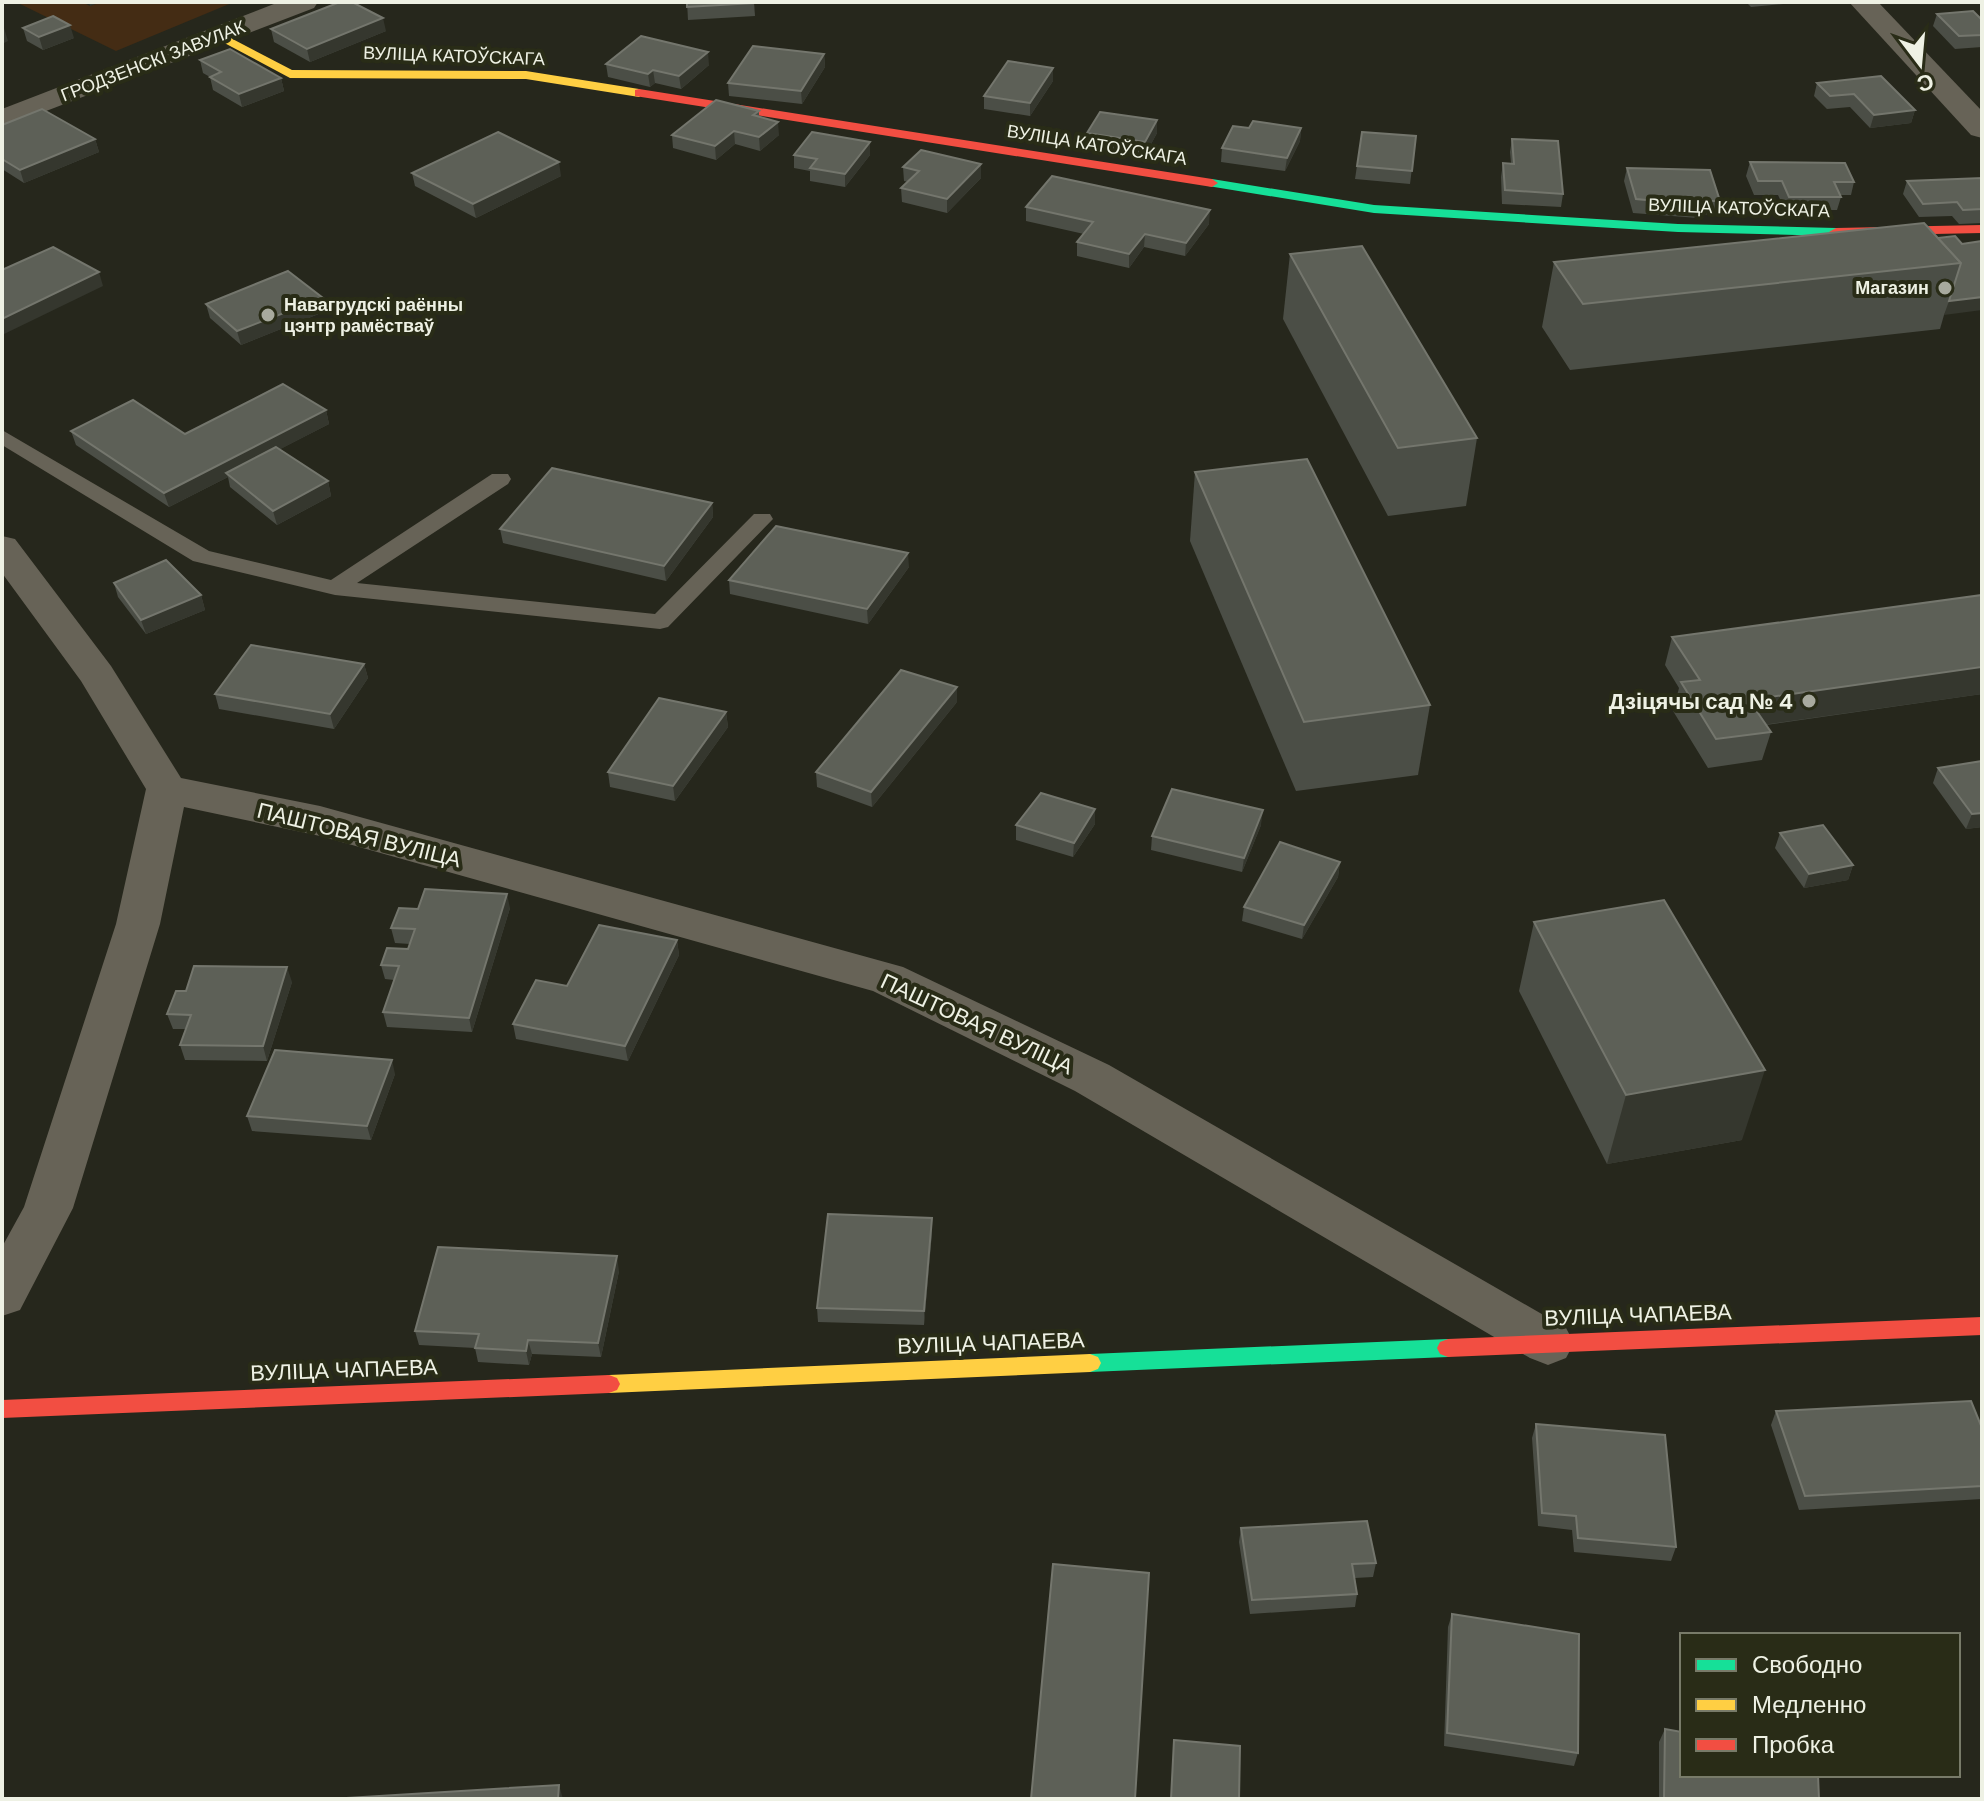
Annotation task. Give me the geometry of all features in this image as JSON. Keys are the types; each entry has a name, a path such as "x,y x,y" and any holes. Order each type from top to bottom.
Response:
{"street":[{"name":"ГРОДЗЕНСКІ ЗАВУЛАК","path":"2,119 304,2"},
{"path":"1863,2 1982,129"},
{"name":"ВУЛІЦА КАТОЎСКАГА","path":"219,36 290,74 526,75 1374,209 1483,217 1883,234 1982,229"},
{"path":"2,547 97,675 167,789 138,924 48,1208 2,1295"},
{"name":"ПАШТОВАЯ ВУЛІЦА","path":"167,789 320,821 887,979 1092,1078 1548,1343"},
{"name":"ВУЛІЦА ЧАПАЕВА","path":"2,1409 1982,1326"}],"lane":[{"path":"2,436 201,556 335,588 660,622 762,519"},
{"path":"335,588 500,479"}],"shaded area":[{"path":"16,2 82,2 90,6 101,2 234,2 116,51"}],"building":[{"path":"340,2 352,2 383,18 307,49 271,29"},
{"path":"687,2 754,2 754,3 687,7"},
{"path":"1973,11 1982,20 1982,35 1959,36 1937,14"},
{"path":"53,16 70,25 39,37 23,28"},
{"path":"641,36 708,52 679,76 653,70 648,74 606,64"},
{"path":"753,46 824,54 801,91 728,83"},
{"path":"230,49 281,78 239,94 210,77 221,72 200,60"},
{"path":"1008,61 1053,68 1030,103 984,96"},
{"path":"1881,76 1915,110 1874,115 1854,94 1830,96 1817,83"},
{"path":"716,100 759,111 753,115 778,122 759,137 734,131 715,146 672,135"},
{"path":"42,109 95,139 20,170 2,159 2,125"},
{"path":"1100,112 1157,120 1145,142 1087,133"},
{"path":"1253,121 1301,128 1287,158 1222,148 1233,126 1249,128"},
{"path":"498,132 559,162 473,204 412,173"},
{"path":"812,132 870,142 845,174 810,168 817,159 794,155"},
{"path":"1362,132 1416,136 1412,171 1357,166"},
{"path":"1512,139 1558,141 1563,194 1505,190 1503,163 1514,164"},
{"path":"921,150 981,164 947,199 901,188 919,171 903,167"},
{"path":"1750,162 1845,163 1854,182 1834,182 1841,197 1789,197 1782,181 1758,181"},
{"path":"1627,168 1710,170 1720,201 1699,201 1701,205 1636,199"},
{"path":"1052,176 1210,210 1186,243 1145,234 1129,254 1077,242 1093,222 1026,207"},
{"path":"1982,178 1982,209 1963,210 1957,202 1923,204 1907,181"},
{"path":"1924,223 1961,263 1583,304 1554,262"},
{"path":"1955,236 1962,244 1982,241 1982,297 1949,301 1961,263 1938,238"},
{"path":"1362,246 1477,438 1398,448 1290,254"},
{"path":"53,247 99,272 2,319 2,270"},
{"path":"288,271 323,298 237,331 206,304"},
{"path":"283,384 326,410 164,493 71,431 133,400 185,434"},
{"path":"276,447 328,481 273,511 226,473"},
{"path":"1307,459 1430,705 1304,722 1195,472"},
{"path":"552,468 712,503 664,566 500,529"},
{"path":"776,526 908,553 867,609 729,580"},
{"path":"166,560 201,595 141,620 114,583"},
{"name":"Дзіцячы сад № 4","path":"1982,595 1982,667 1749,700 1771,732 1716,739 1681,682 1700,680 1672,637"},
{"path":"251,645 364,664 330,714 215,694"},
{"path":"901,670 957,687 871,792 816,772"},
{"path":"659,698 726,712 673,786 608,772"},
{"path":"1982,761 1982,813 1972,814 1938,768"},
{"path":"1172,789 1263,810 1244,858 1152,836"},
{"path":"1041,793 1095,809 1074,843 1016,825"},
{"path":"1823,825 1853,865 1809,874 1780,833"},
{"path":"1280,842 1340,862 1304,925 1244,907"},
{"path":"425,889 507,894 469,1018 383,1012 399,966 381,965 387,948 408,949 415,929 391,928 399,908 418,909"},
{"path":"1664,900 1765,1070 1626,1095 1534,922"},
{"path":"599,925 677,940 625,1046 513,1024 536,980 567,986"},
{"path":"194,966 287,967 263,1046 180,1045 191,1015 167,1014 176,991 186,991"},
{"path":"275,1050 392,1060 367,1126 247,1116"},
{"path":"828,1214 932,1218 924,1311 817,1308"},
{"path":"438,1247 617,1256 598,1343 528,1340 526,1351 475,1348 479,1334 415,1331"},
{"path":"1971,1401 1982,1428 1982,1486 1805,1496 1776,1411"},
{"path":"1536,1424 1665,1435 1676,1547 1578,1538 1576,1516 1542,1513"},
{"path":"1367,1521 1376,1563 1352,1564 1357,1594 1252,1600 1241,1528"},
{"path":"1053,1564 1149,1573 1135,1799 1031,1799"},
{"path":"1452,1614 1579,1634 1578,1753 1447,1733"},
{"path":"1665,1729 1680,1732 1680,1777 1818,1777 1819,1799 1664,1799"},
{"path":"1174,1740 1240,1746 1239,1799 1171,1799"},
{"path":"559,1785 558,1799 330,1799"}],"traffic: fast":[{"path":"1212,183 1374,209 1678,228 1836,232"},
{"path":"1090,1363 1448,1348"}],"traffic: slow":[{"path":"219,36 290,74 526,75 639,93"},
{"path":"609,1384 1090,1363"}],"traffic: jam":[{"path":"639,93 1212,183"},
{"path":"1836,232 1982,229"},
{"path":"1448,1348 1982,1326"},
{"path":"2,1409 609,1384"}],"place":[{"name":"Магазин","path":"1945,288"},
{"name":"Навагрудскі раённы цэнтр рамёстваў","path":"268,315"},
{"name":"Дзіцячы сад № 4","path":"1809,701"}]}
